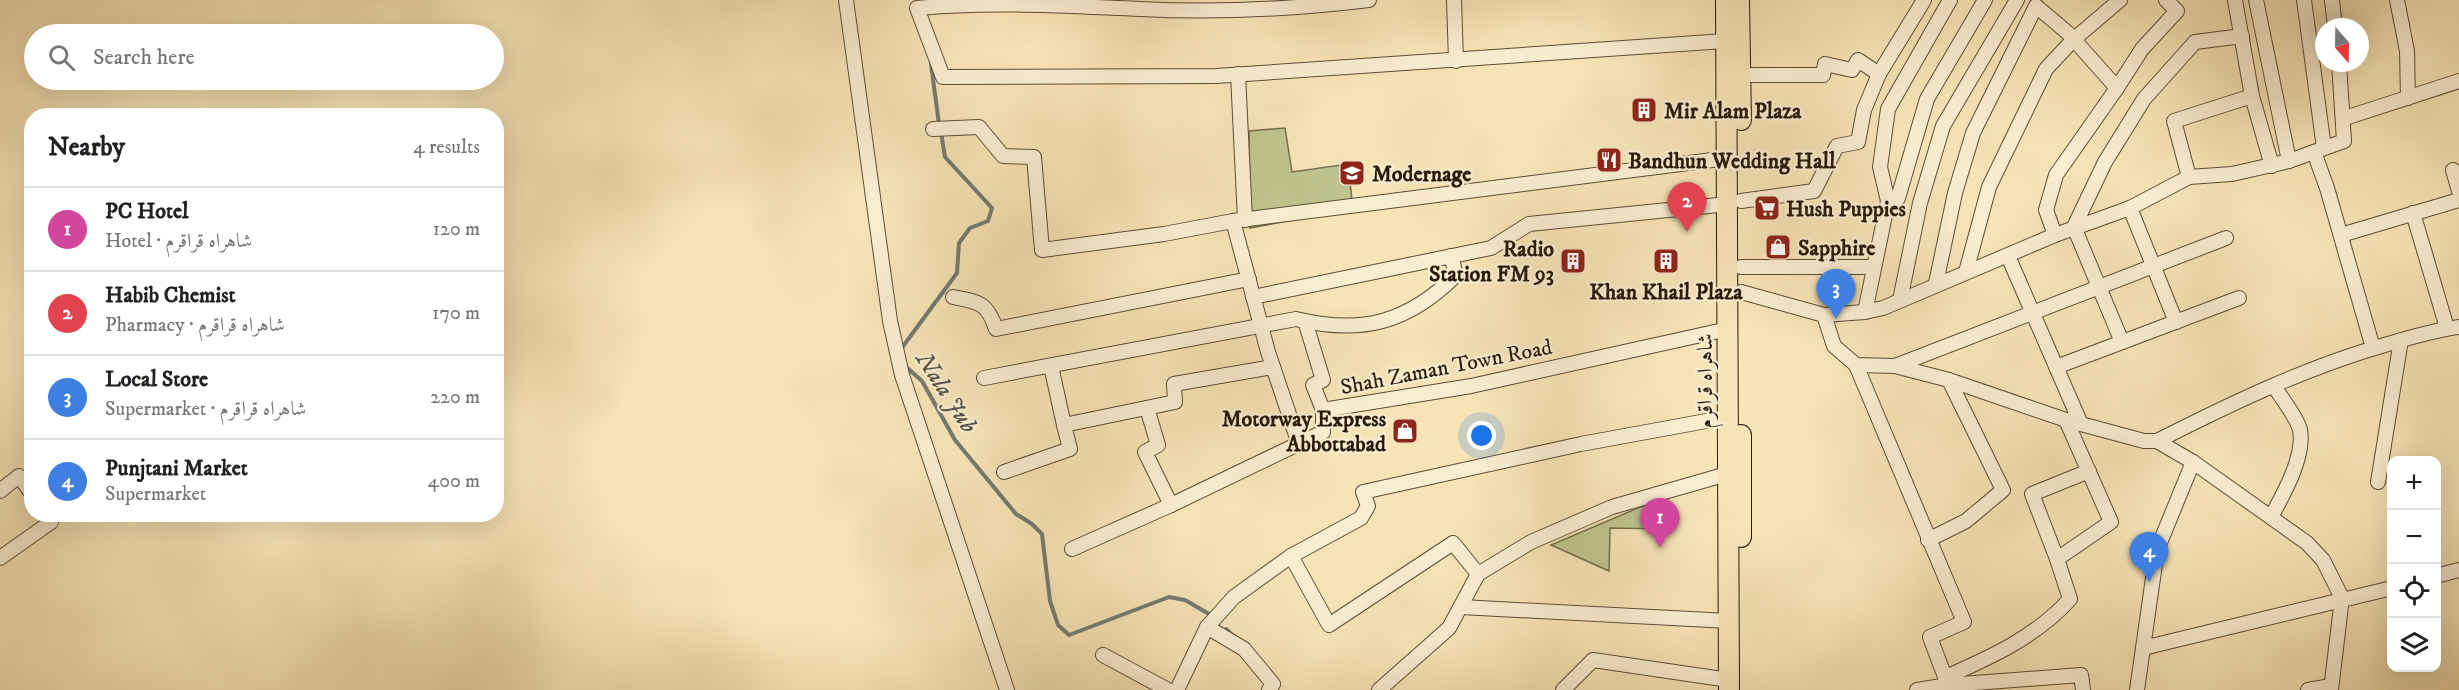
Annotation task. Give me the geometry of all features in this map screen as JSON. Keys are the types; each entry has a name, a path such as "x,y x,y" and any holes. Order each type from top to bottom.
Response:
{"highway":[{"name":"شاہراہ قراقرم","path":"1725,0 1728,158 1735,192 1741,267 1734,687"},
{"name":"شاہراہ قراقرم","path":"1734,687 1728,621 1728,329 1740,75 1739,0"}],"street":[{"path":"846,0 890,321 902,375 1007,690"},
{"path":"1369,0 1297,9 1143,10 1073,4 970,3 917,8 943,77 1238,74 1725,41"},
{"path":"1454,0 1456,61"},
{"path":"1253,297 1491,248 1529,224 1735,192 1814,191 1837,146 1858,142 1864,110 1879,74 1924,0"},
{"path":"1865,312 1888,201 1880,167 1888,109 1950,0"},
{"path":"1888,201 1898,198 1927,99 1985,0"},
{"path":"1900,300 1920,203 1943,126 2017,0"},
{"path":"1966,272 1989,187 2046,69 2073,39 2120,0"},
{"path":"2055,235 2046,210 2056,175 2142,49 2178,11 2166,0"},
{"path":"2235,0 2252,96 2272,166"},
{"path":"2256,0 2289,161"},
{"path":"2304,0 2319,150 2373,348"},
{"path":"2332,0 2334,18"},
{"path":"2397,0 2407,51 2408,98"},
{"path":"1936,283 1953,203 1973,133 2036,6 2073,39 2117,88"},
{"path":"2122,342 2074,227 2105,162 2144,99 2195,42 2242,36"},
{"path":"1740,75 1823,75 1826,64 1852,70 1858,60 1879,74"},
{"path":"1741,292 1824,315 1865,312 1900,300 2074,227 2130,208 2189,177 2232,174 2272,166 2344,141 2340,72"},
{"path":"1238,74 1239,220 1248,279 1273,367 1299,444"},
{"path":"2344,118 2459,81"},
{"path":"2189,177 2174,121 2252,96"},
{"path":"933,129 979,127 1003,156 1034,157 1042,249 1164,234 1239,220 1728,158"},
{"path":"2453,170 2459,191"},
{"path":"2341,235 2459,200"},
{"path":"2130,208 2176,322"},
{"path":"1856,365 1895,366 1949,380 2066,420 2144,441 2157,441 2331,361 2453,327 2414,213"},
{"path":"1895,366 2226,238"},
{"path":"984,378 1296,319 1323,325 1367,325 1409,313 1441,290 1456,275 1451,256"},
{"path":"2008,256 2081,424"},
{"path":"1741,267 1874,267"},
{"path":"953,297 979,302 991,312 996,329 1248,279"},
{"path":"2056,367 2239,298"},
{"path":"1824,315 1834,346 1856,365 1964,622 1930,637 1947,681"},
{"path":"1305,321 1323,380 1313,385 1323,410"},
{"name":"Shah Zaman Town Road","path":"1072,549 1171,505 1323,432 1323,410 1471,386 1728,329"},
{"path":"2378,482 2400,340"},
{"path":"1004,471 1070,449 1051,366"},
{"path":"1064,425 1175,402 1174,384 1273,367"},
{"path":"1928,540 1966,521 2003,490 1949,380"},
{"path":"2271,517 2287,489 2297,458 2300,430 2274,386"},
{"path":"1147,408 1158,445 1145,452 1171,505"},
{"path":"1177,690 1207,627 1234,597 1291,556 1361,518 1368,506 1363,492 1581,444 1728,417"},
{"path":"2057,559 2111,522 2066,420"},
{"path":"2157,441 2193,462 2316,551 2342,598 2331,688 2308,690"},
{"path":"2137,690 2157,550 2193,462"},
{"path":"1917,690 1947,681 2000,653 2054,617 2070,599 2032,494 2089,471"},
{"path":"1379,690 1449,628 1478,574 1531,542 1612,507 1727,474"},
{"path":"0,491 19,476 24,483"},
{"path":"0,558 51,522"},
{"path":"1291,556 1329,625 1453,543 1478,574"},
{"path":"2441,575 2459,570"},
{"path":"2441,582 2459,580"},
{"path":"2143,648 2387,589"},
{"path":"1461,607 1728,621"},
{"path":"1207,627 1244,649 1272,684 1269,690"},
{"path":"1104,656 1168,690"},
{"path":"1563,690 1593,660 1734,687"},
{"path":"1947,681 2081,675 2083,690"}],"green space":[{"path":"1285,128 1292,172 1348,164 1353,209 1250,228 1249,131"},
{"path":"1668,500 1677,524 1668,525 1668,529 1610,528 1609,571 1551,545 1645,505"}],"waterway":[{"name":"Nala Jub","path":"931,64 939,124"},
{"name":"Nala Jub","path":"901,349 957,273 959,243 970,228 988,221 992,208 945,157 941,132"},
{"name":"Nala Jub","path":"904,365 922,381 955,440 1016,514 1032,524 1042,534 1050,601 1058,625 1069,635 1169,597 1185,600 1209,614"},
{"name":"Nala Jub","path":"1226,629 1232,635"}],"place":[{"name":"Mir Alam Plaza","path":"1644,110"},
{"name":"Bandhun Wedding Hall","path":"1609,160"},
{"name":"Modernage","path":"1352,173"},
{"name":"Hush Puppies","path":"1767,208"},
{"name":"Habib Chemist","path":"1687,232"},
{"name":"Sapphire","path":"1778,247"},
{"name":"Radio Station FM 93","path":"1573,261"},
{"name":"Khan Khail Plaza","path":"1666,261"},
{"name":"Local Store","path":"1836,319"},
{"name":"Motorway Express Abbottabad","path":"1405,431"},
{"name":"PC Hotel","path":"1660,548"},
{"name":"Punjtani Market","path":"2149,582"}]}
